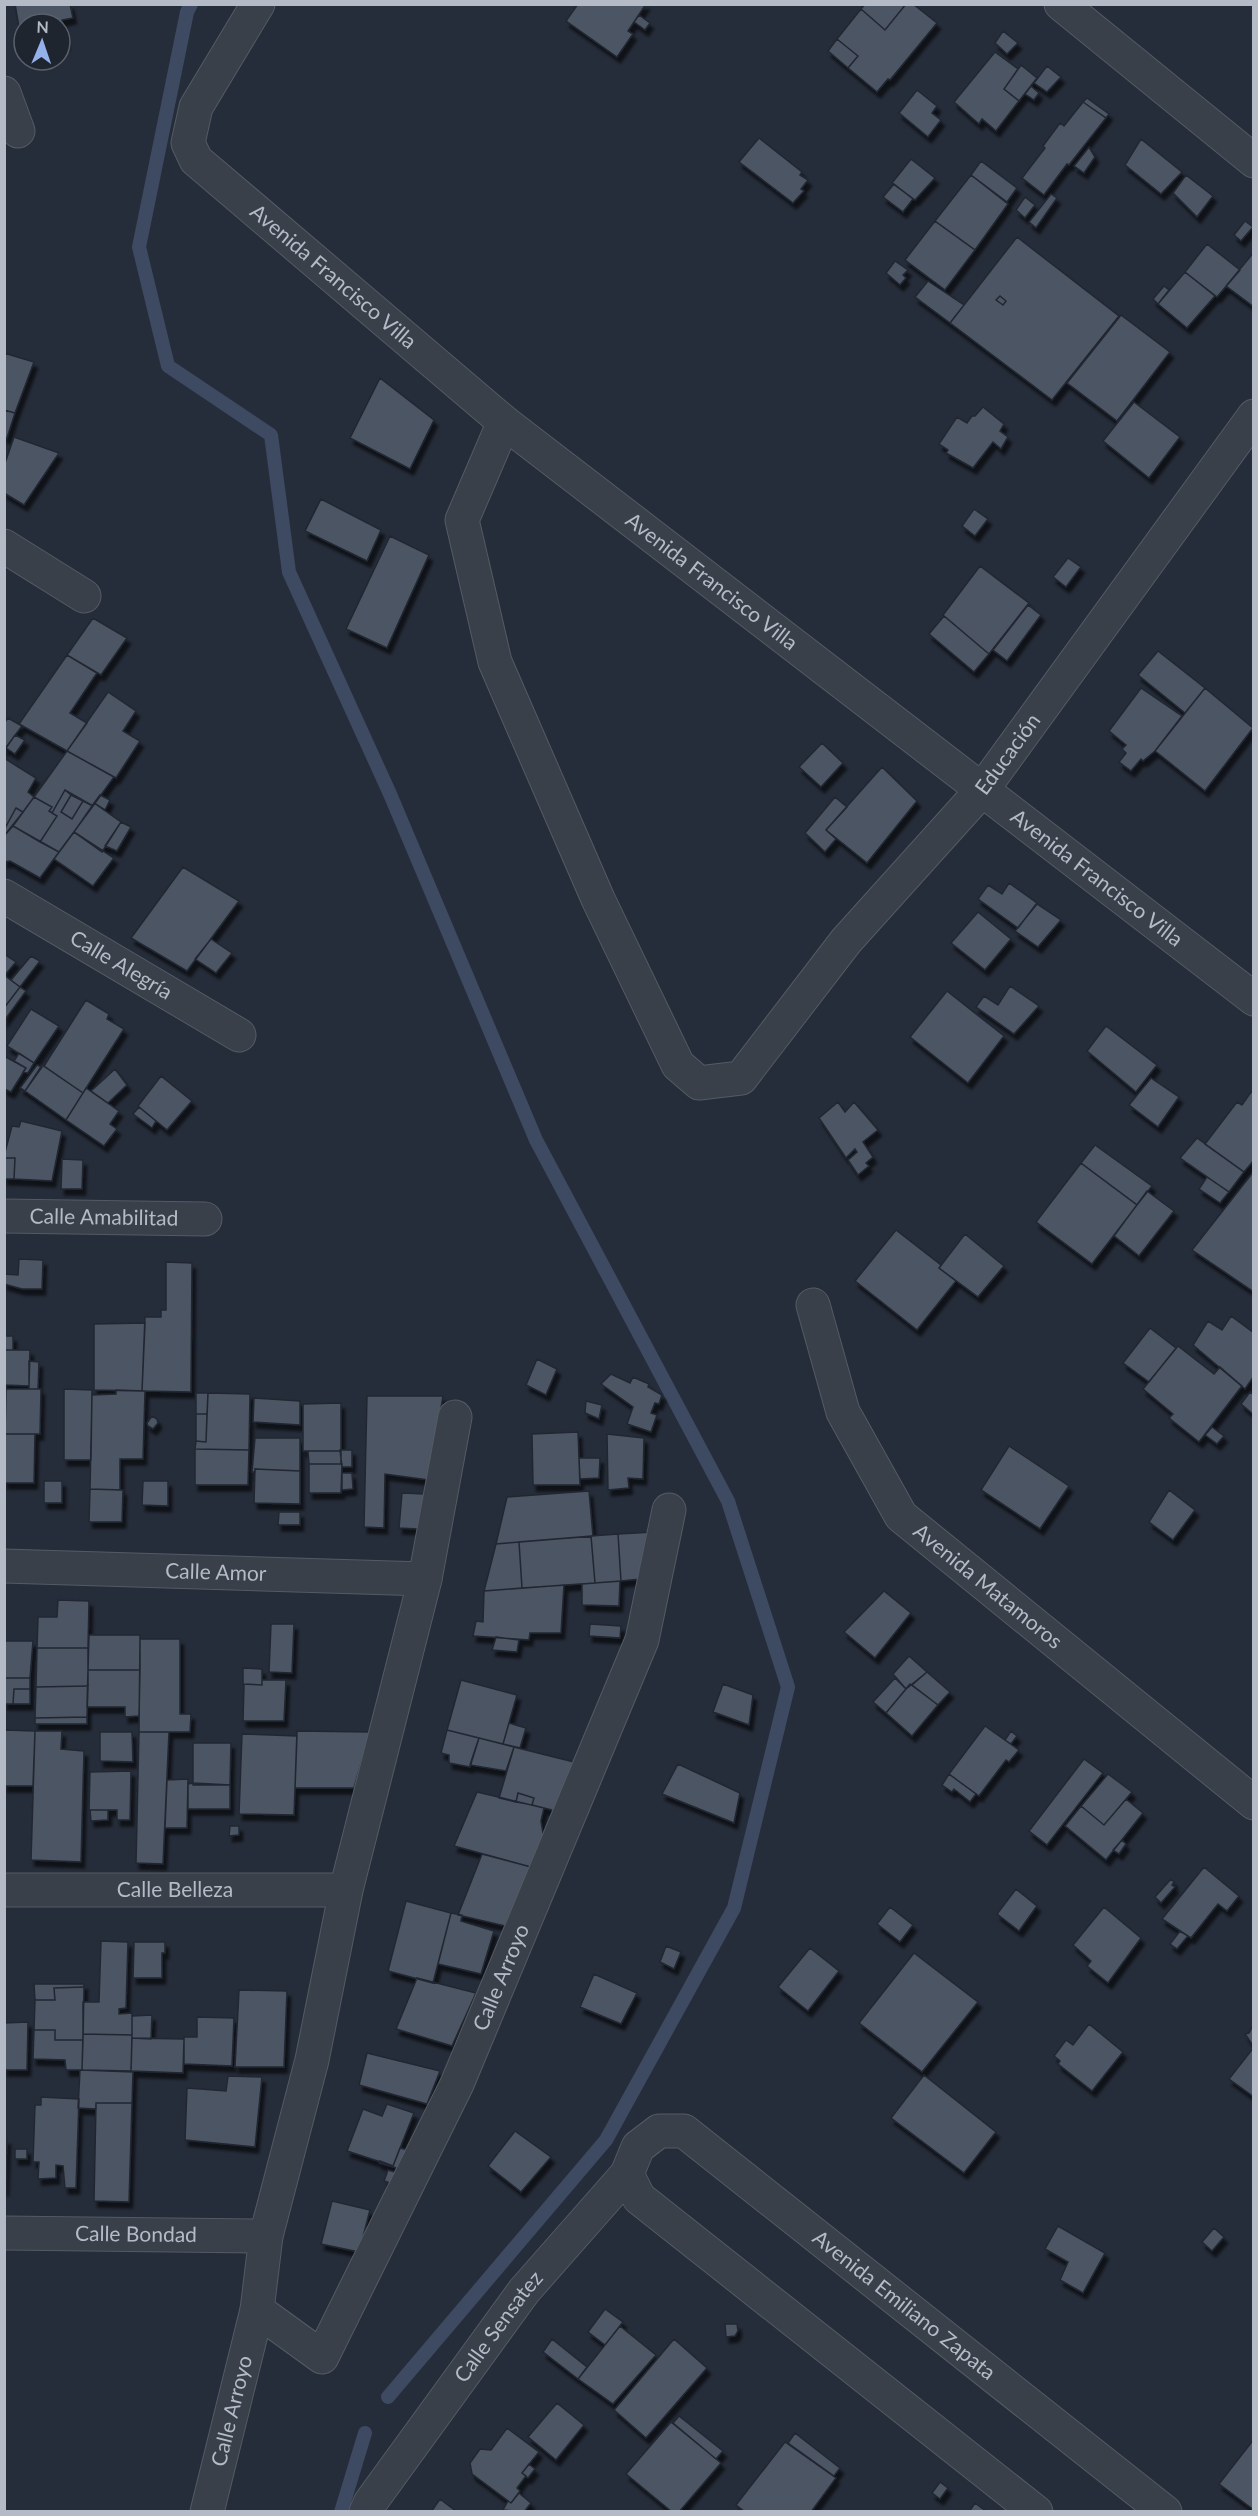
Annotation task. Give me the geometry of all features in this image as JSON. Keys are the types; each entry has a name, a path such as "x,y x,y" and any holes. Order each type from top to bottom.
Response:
{"street":[{"name":"Avenida Francisco Villa","path":"258,4 196,107 188,143 196,160 504,422 1254,999"},
{"path":"1061,4 1254,161"},
{"path":"4,93 18,131"},
{"name":"Educación","path":"504,422 462,520 495,662 598,899 678,1065 699,1083 741,1078 846,941 982,790 1254,416"},
{"path":"4,546 84,596"},
{"name":"Calle Alegría","path":"4,896 239,1035"},
{"name":"Calle Amabilitad","path":"4,1216 205,1219"},
{"name":"Avenida Matamoros","path":"813,1305 843,1412 900,1516 1254,1803"},
{"path":"425,1579 455,1417"},
{"name":"Calle Arroyo","path":"257,2310 322,2357 457,2084 642,1640 669,1510"},
{"name":"Calle Amor","path":"4,1566 425,1579"},
{"name":"Calle Arroyo","path":"207,2511 257,2310 266,2236 312,2060 346,1890 425,1579"},
{"name":"Calle Belleza","path":"4,1890 346,1890"},
{"name":"Avenida Emiliano Zapata","path":"632,2160 659,2131 684,2131 1165,2511"},
{"path":"632,2160 639,2198 1035,2511"},
{"name":"Calle Sensatez","path":"366,2511 417,2436 524,2291 632,2160"},
{"name":"Calle Bondad","path":"4,2233 266,2236"}],"building":[{"path":"15,4 70,4 72,12 16,12"},
{"path":"578,4 646,4 628,31 633,34 617,57 566,21"},
{"path":"865,4 906,4 885,30 861,9"},
{"path":"906,4 913,4 937,23 890,80 888,79 877,92 848,68 858,56 837,39 861,9 885,30"},
{"path":"639,15 650,23 645,30 634,22"},
{"path":"1003,31 1018,43 1007,54 995,43"},
{"path":"837,39 858,56 848,68 828,51"},
{"path":"995,52 1018,69 1004,89 1019,101 996,131 982,119 979,124 954,102"},
{"path":"1021,65 1037,78 1019,101 1004,89"},
{"path":"1047,66 1061,77 1047,92 1034,83"},
{"path":"1031,86 1039,93 1034,100 1025,94"},
{"path":"917,90 937,106 932,113 941,120 928,137 899,113"},
{"path":"1087,98 1109,114 1106,118 1083,102"},
{"path":"1083,102 1106,118 1044,195 1022,178 1045,148 1043,146 1060,123 1064,126"},
{"path":"759,138 802,172 800,175 808,180 801,189 804,191 793,203 739,162"},
{"path":"1141,139 1182,172 1161,194 1125,165"},
{"path":"1089,147 1095,157 1084,173 1074,166"},
{"path":"911,159 935,178 915,200 892,183"},
{"path":"981,161 1017,188 1007,202 971,175"},
{"path":"971,175 1008,204 975,250 935,221"},
{"path":"1186,175 1213,196 1197,217 1173,193"},
{"path":"894,184 913,199 903,212 883,197"},
{"path":"1051,194 1057,198 1036,228 1029,222"},
{"path":"1025,197 1035,205 1025,218 1016,210"},
{"path":"935,221 975,250 945,290 905,260"},
{"path":"1245,221 1253,227 1241,241 1234,235"},
{"path":"1017,237 1119,316 1052,400 950,323","holes":["1000,296 1006,301 1003,305 996,300"]},
{"path":"1207,244 1240,270 1217,297 1185,272"},
{"path":"1254,252 1254,307 1226,286"},
{"path":"895,261 908,270 903,275 906,278 900,285 886,273"},
{"path":"1185,272 1215,296 1187,328 1158,304"},
{"path":"928,281 964,305 950,323 915,297"},
{"path":"1164,286 1169,290 1158,304 1153,299"},
{"path":"1000,296 1006,301 1003,305 996,300"},
{"path":"1121,315 1170,352 1117,421 1067,383"},
{"path":"4,353 34,362 15,413 4,410"},
{"path":"380,378 434,420 410,469 350,438"},
{"path":"1134,402 1180,437 1149,478 1103,441"},
{"path":"983,407 1004,424 1000,431 1008,437 1001,449 993,442 973,468 946,453 948,450 939,444 957,417 967,423"},
{"path":"4,410 15,413 7,438 4,437"},
{"path":"14,437 59,453 24,505 4,493 4,466"},
{"path":"321,499 381,530 367,561 305,531"},
{"path":"974,509 988,519 975,536 962,526"},
{"path":"390,536 429,555 387,648 346,629"},
{"path":"1068,558 1081,567 1066,587 1053,577"},
{"path":"980,566 1029,603 989,654 943,615"},
{"path":"1028,605 1041,615 1007,661 993,650"},
{"path":"944,616 989,654 974,672 929,634"},
{"path":"93,618 127,638 101,675 67,655"},
{"path":"1158,651 1205,688 1185,713 1138,675"},
{"path":"67,655 97,673 70,713 87,723 67,751 19,724"},
{"path":"1141,688 1182,716 1155,751 1143,761 1141,759 1131,771 1119,762 1126,753 1122,749 1126,745 1109,731"},
{"path":"1205,688 1253,728 1205,791 1155,751"},
{"path":"108,692 136,711 123,731 140,741 116,778 67,751"},
{"path":"8,718 22,726 4,750 4,723"},
{"path":"15,735 25,740 15,754 6,748"},
{"path":"822,743 843,763 821,787 799,767"},
{"path":"67,751 114,777 93,806 65,790 52,813 49,811 52,807 34,797"},
{"path":"4,758 36,778 28,792 34,797 23,812 16,808 4,830"},
{"path":"882,767 917,801 867,863 826,830"},
{"path":"65,790 71,795 61,812 72,819 83,801 93,806 59,852 40,842 57,816 52,813"},
{"path":"71,795 83,801 72,819 61,812"},
{"path":"100,795 110,800 105,810 94,803"},
{"path":"34,797 52,807 49,811 57,816 40,842 13,826"},
{"path":"835,797 847,807 826,830 836,839 825,852 805,833"},
{"path":"94,803 121,822 102,852 74,832"},
{"path":"16,808 23,812 4,836 4,830"},
{"path":"121,822 131,827 117,851 105,846"},
{"path":"13,826 59,852 40,878 10,861 4,862 4,836"},
{"path":"74,832 114,858 93,886 54,859"},
{"path":"183,867 239,901 187,971 131,938"},
{"path":"1009,883 1037,903 1018,928 978,899 988,885 1002,894"},
{"path":"1037,904 1061,920 1038,947 1015,931"},
{"path":"978,912 1011,939 985,970 951,943"},
{"path":"211,939 232,953 216,973 195,959"},
{"path":"4,954 16,962 5,975 4,975"},
{"path":"31,956 40,961 20,987 11,980"},
{"path":"4,975 20,987 4,1008"},
{"path":"1010,986 1039,1006 1014,1034 976,1007 984,996 998,1005"},
{"path":"20,987 26,991 4,1021 4,1008"},
{"path":"947,991 1004,1036 968,1083 910,1037"},
{"path":"86,1000 109,1014 107,1019 124,1029 83,1093 44,1066"},
{"path":"31,1009 59,1026 34,1063 7,1046"},
{"path":"1106,1026 1157,1065 1136,1092 1087,1051"},
{"path":"19,1053 34,1063 28,1073 23,1072 26,1068 14,1061"},
{"path":"4,1056 26,1068 11,1092 4,1089"},
{"path":"37,1065 42,1067 25,1091 20,1088"},
{"path":"42,1065 83,1093 66,1120 25,1091"},
{"path":"115,1069 127,1085 108,1103 91,1091"},
{"path":"161,1076 192,1101 167,1130 138,1106"},
{"path":"1151,1078 1179,1097 1158,1127 1129,1105"},
{"path":"86,1088 119,1111 110,1124 117,1129 104,1146 66,1120"},
{"path":"1251,1092 1254,1094 1254,1160 1244,1172 1205,1144 1237,1102 1242,1105"},
{"path":"838,1102 845,1112 854,1102 878,1130 863,1142 873,1157 866,1163 869,1166 858,1175 848,1160 857,1152 855,1149 846,1158 819,1118"},
{"path":"139,1107 156,1121 152,1128 133,1114"},
{"path":"21,1121 62,1131 52,1181 14,1179 15,1158 4,1158 4,1156 12,1126 19,1127"},
{"path":"1197,1138 1244,1172 1229,1192 1180,1158"},
{"path":"1095,1145 1152,1186 1137,1205 1081,1163"},
{"path":"4,1158 15,1158 14,1179 4,1179"},
{"path":"62,1159 83,1160 82,1189 61,1189"},
{"path":"1081,1163 1137,1205 1092,1264 1036,1222"},
{"path":"1254,1171 1254,1292 1192,1250"},
{"path":"1207,1177 1229,1192 1220,1203 1199,1189"},
{"path":"1147,1191 1174,1211 1139,1256 1114,1236"},
{"path":"896,1230 941,1265 939,1268 956,1281 917,1330 855,1281"},
{"path":"965,1234 1004,1266 978,1297 939,1268"},
{"path":"19,1259 43,1260 42,1289 22,1289 4,1284 4,1274 18,1275"},
{"path":"166,1262 192,1263 191,1392 142,1391 145,1317 161,1317 161,1310 166,1310"},
{"path":"1231,1316 1254,1333 1254,1376 1245,1389 1193,1345 1208,1321 1222,1330"},
{"path":"145,1323 142,1391 94,1390 94,1324"},
{"path":"1150,1328 1176,1348 1149,1382 1123,1363"},
{"path":"4,1336 13,1336 13,1350 4,1350"},
{"path":"1178,1346 1214,1374 1220,1367 1242,1386 1199,1442 1169,1418 1173,1414 1143,1389"},
{"path":"4,1350 30,1350 29,1386 4,1385"},
{"path":"537,1359 557,1369 546,1395 526,1385"},
{"path":"29,1361 39,1362 38,1389 29,1389"},
{"path":"611,1374 630,1383 633,1377 649,1384 648,1387 662,1395 659,1404 655,1403 651,1413 657,1415 651,1432 627,1424 633,1407 601,1384"},
{"path":"6,1389 41,1389 40,1434 5,1434"},
{"path":"64,1389 92,1390 91,1460 64,1460"},
{"path":"116,1390 145,1391 143,1459 120,1459 120,1490 90,1489 92,1395 116,1394"},
{"path":"1250,1392 1254,1395 1254,1415 1241,1404"},
{"path":"196,1393 208,1393 207,1414 196,1414"},
{"path":"208,1393 250,1394 249,1450 195,1449 196,1441 206,1442"},
{"path":"367,1396 443,1396 429,1480 385,1474 384,1528 364,1527"},
{"path":"254,1398 300,1401 300,1425 253,1422"},
{"path":"586,1401 602,1405 599,1419 585,1413"},
{"path":"341,1403 341,1451 303,1451 303,1404"},
{"path":"196,1414 207,1414 206,1442 196,1441"},
{"path":"152,1416 157,1419 158,1423 153,1429 147,1423"},
{"path":"1212,1427 1224,1436 1217,1444 1205,1435"},
{"path":"4,1432 5,1434 35,1434 34,1483 4,1483"},
{"path":"578,1432 580,1485 533,1485 532,1434"},
{"path":"607,1434 644,1438 643,1479 628,1478 629,1488 608,1490"},
{"path":"255,1438 300,1438 300,1471 255,1469 255,1472 252,1472"},
{"path":"1009,1446 1069,1486 1040,1529 981,1490"},
{"path":"195,1449 249,1450 248,1485 195,1485"},
{"path":"340,1450 352,1450 352,1467 342,1467"},
{"path":"308,1451 341,1451 341,1464 309,1464"},
{"path":"579,1458 600,1458 599,1478 580,1479"},
{"path":"309,1464 342,1464 341,1493 309,1493"},
{"path":"255,1469 300,1471 300,1504 254,1503"},
{"path":"342,1473 352,1473 353,1489 342,1490"},
{"path":"44,1481 62,1481 62,1503 44,1503"},
{"path":"143,1481 168,1481 168,1506 142,1505"},
{"path":"90,1489 123,1490 122,1522 89,1522"},
{"path":"1169,1490 1195,1510 1173,1540 1149,1522"},
{"path":"589,1491 593,1536 496,1544 507,1497"},
{"path":"402,1493 425,1494 418,1529 399,1528"},
{"path":"279,1512 300,1512 300,1525 278,1525"},
{"path":"654,1532 641,1579 621,1581 618,1534"},
{"path":"618,1534 621,1581 595,1583 591,1536"},
{"path":"591,1536 595,1583 522,1588 519,1542"},
{"path":"519,1542 522,1588 484,1591 496,1544"},
{"path":"620,1581 619,1606 582,1605 582,1584"},
{"path":"564,1585 561,1633 530,1633 529,1640 473,1636 476,1621 483,1622 484,1591"},
{"path":"884,1591 911,1613 875,1658 844,1632"},
{"path":"58,1600 89,1601 88,1648 37,1648 38,1617 57,1617"},
{"path":"271,1624 294,1624 292,1673 269,1672"},
{"path":"590,1624 621,1626 620,1638 589,1636"},
{"path":"89,1635 140,1635 140,1670 88,1670"},
{"path":"496,1637 519,1640 517,1652 492,1650"},
{"path":"140,1639 180,1639 180,1714 191,1714 190,1732 139,1732"},
{"path":"4,1641 33,1641 30,1678 4,1678"},
{"path":"37,1648 88,1648 88,1686 36,1687"},
{"path":"909,1656 927,1672 906,1689 893,1674"},
{"path":"243,1668 262,1669 262,1685 243,1684"},
{"path":"88,1670 140,1670 139,1716 125,1717 125,1707 87,1707"},
{"path":"927,1672 950,1692 938,1705 912,1685"},
{"path":"4,1678 30,1678 30,1689 14,1689 13,1704 4,1704"},
{"path":"895,1678 906,1689 886,1713 873,1702"},
{"path":"262,1680 286,1680 284,1721 243,1721 244,1684 262,1685"},
{"path":"461,1680 517,1695 503,1744 447,1730"},
{"path":"723,1684 753,1695 749,1725 713,1712"},
{"path":"910,1684 938,1705 912,1736 886,1713"},
{"path":"88,1686 87,1717 35,1718 36,1687"},
{"path":"14,1689 30,1689 30,1704 13,1704"},
{"path":"87,1717 87,1724 35,1724 35,1718"},
{"path":"509,1723 526,1728 520,1748 503,1744"},
{"path":"985,1726 1019,1750 1009,1762 1006,1760 979,1796 949,1774"},
{"path":"4,1730 35,1731 33,1786 4,1786"},
{"path":"447,1730 479,1738 470,1767 449,1763 449,1755 441,1753"},
{"path":"35,1731 62,1731 61,1749 84,1751 81,1862 31,1860"},
{"path":"297,1731 370,1732 354,1788 295,1788"},
{"path":"1011,1731 1017,1736 1011,1744 1005,1740"},
{"path":"100,1732 132,1732 133,1762 100,1761"},
{"path":"139,1732 169,1732 163,1864 136,1863"},
{"path":"242,1734 297,1736 294,1815 239,1814"},
{"path":"479,1738 514,1747 506,1771 470,1765"},
{"path":"193,1743 231,1743 230,1785 193,1785"},
{"path":"514,1747 578,1763 556,1811 532,1805 534,1798 518,1793 516,1802 499,1798"},
{"path":"1084,1759 1103,1773 1047,1845 1029,1831"},
{"path":"678,1764 740,1793 734,1823 662,1794"},
{"path":"131,1771 130,1820 117,1820 117,1810 89,1810 90,1772"},
{"path":"949,1774 976,1794 970,1802 954,1789 952,1792 942,1785"},
{"path":"1108,1774 1132,1792 1104,1825 1081,1806"},
{"path":"188,1779 187,1828 165,1828 167,1780"},
{"path":"188,1784 230,1785 230,1809 188,1809"},
{"path":"477,1792 544,1808 541,1821 544,1839 531,1867 454,1846"},
{"path":"518,1793 534,1798 532,1805 516,1802"},
{"path":"1126,1799 1143,1813 1106,1860 1065,1826 1081,1806 1104,1825"},
{"path":"90,1810 108,1810 108,1820 91,1821"},
{"path":"230,1826 239,1826 239,1835 229,1836"},
{"path":"1122,1840 1126,1844 1119,1854 1113,1850"},
{"path":"482,1854 531,1867 505,1926 458,1915"},
{"path":"1204,1867 1239,1896 1227,1911 1218,1904 1191,1938 1162,1919"},
{"path":"1171,1879 1175,1887 1161,1903 1155,1897"},
{"path":"1016,1889 1037,1906 1019,1931 997,1914"},
{"path":"406,1901 451,1913 433,1983 388,1971"},
{"path":"890,1907 913,1925 900,1942 877,1924"},
{"path":"1104,1907 1141,1938 1108,1983 1087,1966 1091,1961 1073,1945"},
{"path":"451,1913 462,1915 461,1921 494,1931 481,1974 438,1964"},
{"path":"1180,1931 1188,1936 1177,1949 1170,1944"},
{"path":"101,1941 128,1942 126,2008 119,2009 119,2014 132,2013 132,2035 83,2034 83,2002 99,2002"},
{"path":"134,1942 165,1942 165,1953 162,1953 162,1978 133,1978"},
{"path":"666,1946 681,1952 674,1969 660,1962"},
{"path":"810,1948 839,1971 808,2011 778,1987"},
{"path":"914,1953 978,2002 922,2072 859,2023"},
{"path":"594,1974 637,1993 621,2024 580,2007"},
{"path":"417,1978 476,1993 452,2046 396,2029"},
{"path":"34,1984 84,1984 84,1987 54,1988 55,2000 35,2000"},
{"path":"84,1987 83,2040 55,2040 55,2030 34,2030 35,2000 55,2000 54,1988"},
{"path":"239,1990 287,1991 284,2067 235,2067"},
{"path":"152,2015 151,2039 132,2038 132,2016"},
{"path":"197,2017 234,2018 232,2066 184,2064 184,2037 197,2037"},
{"path":"28,2022 27,2070 4,2070 4,2023"},
{"path":"1089,2024 1123,2052 1092,2091 1058,2064 1060,2061 1054,2056 1066,2040 1073,2045"},
{"path":"1252,2027 1254,2028 1254,2047 1245,2034 1249,2033"},
{"path":"34,2030 55,2030 55,2040 83,2040 82,2070 66,2070 65,2060 33,2059"},
{"path":"83,2034 132,2035 131,2071 82,2070"},
{"path":"132,2038 184,2039 183,2073 131,2071"},
{"path":"1254,2047 1254,2097 1229,2079"},
{"path":"367,2053 440,2071 427,2104 359,2085"},
{"path":"80,2070 133,2072 132,2103 96,2103 96,2109 78,2108"},
{"path":"924,2075 996,2132 964,2173 891,2118"},
{"path":"228,2076 262,2077 255,2147 185,2140 187,2088 226,2091"},
{"path":"41,2097 79,2099 76,2188 65,2188 63,2166 56,2165 56,2178 38,2179 39,2162 33,2162 35,2105 41,2105"},
{"path":"96,2103 132,2103 129,2202 94,2201"},
{"path":"387,2104 414,2113 393,2166 347,2151 363,2109 382,2116"},
{"path":"515,2131 551,2157 521,2192 488,2166"},
{"path":"4,2139 7,2139 5,2190 4,2190"},
{"path":"400,2148 408,2150 400,2169 379,2163 380,2161 393,2166"},
{"path":"15,2149 27,2149 27,2159 15,2159"},
{"path":"388,2170 398,2173 393,2184 384,2181"},
{"path":"332,2201 370,2210 359,2252 321,2244"},
{"path":"1058,2226 1105,2253 1083,2293 1060,2280 1068,2262 1045,2249"},
{"path":"1214,2228 1224,2237 1212,2251 1202,2242"},
{"path":"605,2309 623,2322 605,2345 588,2332"},
{"path":"725,2324 737,2324 738,2331 735,2336 726,2337"},
{"path":"620,2326 656,2355 613,2404 578,2379"},
{"path":"552,2339 587,2367 578,2379 543,2352"},
{"path":"674,2339 707,2368 646,2438 614,2410"},
{"path":"557,2403 584,2425 556,2460 528,2437"},
{"path":"679,2416 723,2451 716,2459 673,2423"},
{"path":"671,2422 721,2463 679,2512 672,2512 626,2474"},
{"path":"507,2428 539,2452 522,2473 526,2476 517,2488 520,2491 511,2503 472,2474 470,2463 480,2449 491,2450"},
{"path":"795,2433 840,2468 834,2476 788,2443"},
{"path":"1254,2439 1254,2510 1219,2484"},
{"path":"785,2442 836,2478 811,2512 745,2512 736,2505"},
{"path":"529,2464 535,2469 528,2478 522,2473"},
{"path":"940,2482 948,2488 940,2499 932,2493"},
{"path":"519,2493 531,2503 524,2512 503,2510 508,2501 511,2503"},
{"path":"440,2499 457,2512 431,2512"},
{"path":"975,2503 987,2512 969,2512"}],"waterway":[{"path":"191,4 187,12 139,247 168,366 271,435 289,572 390,794 536,1140 728,1501 788,1687 734,1908 606,2140 388,2397"},
{"path":"341,2512 365,2433"}]}
